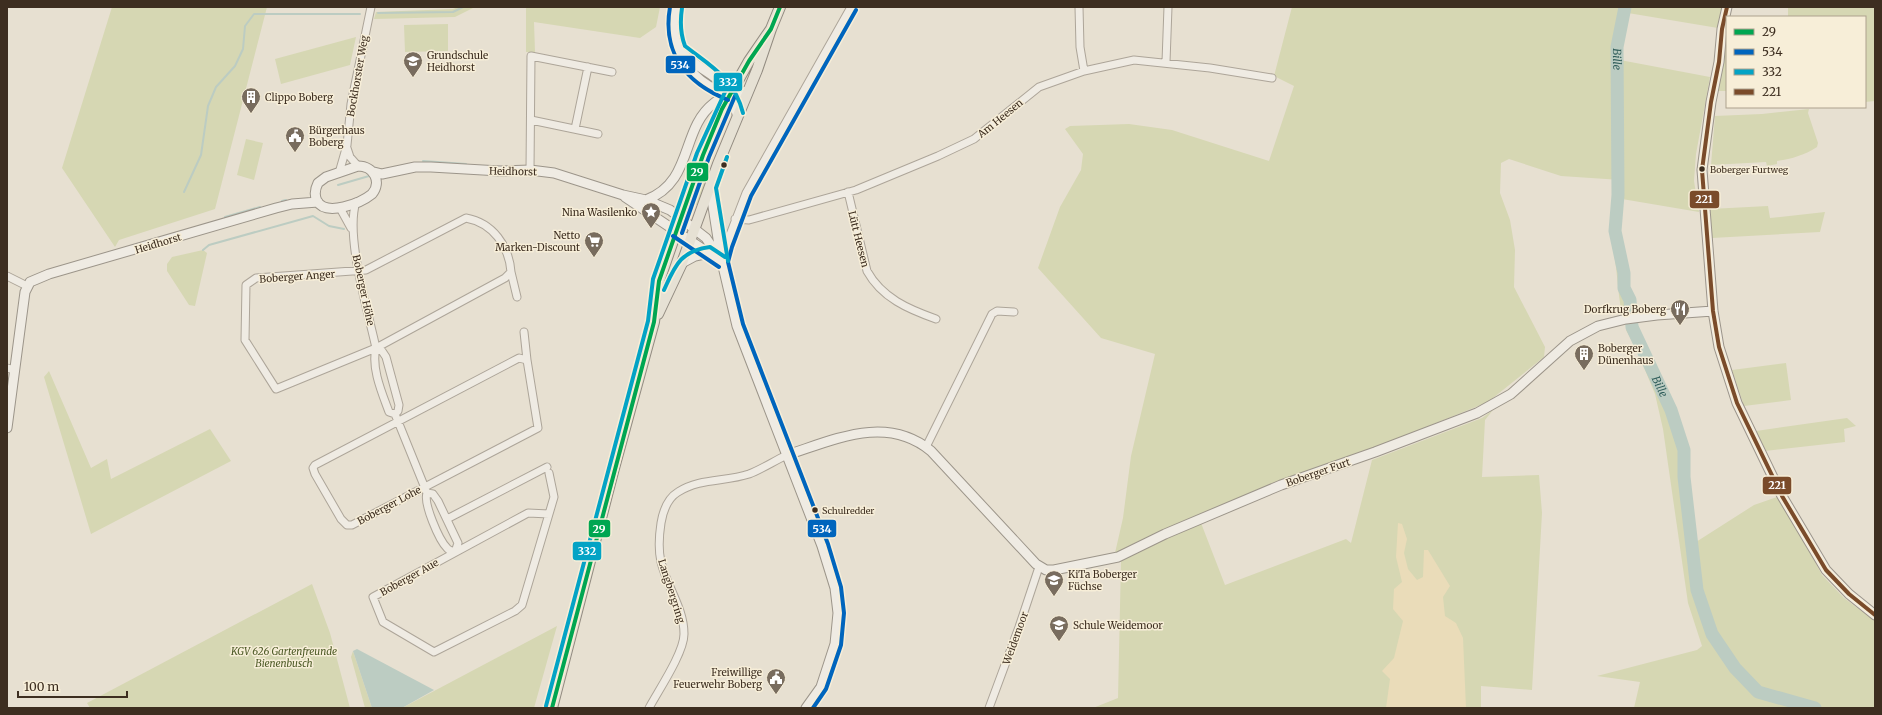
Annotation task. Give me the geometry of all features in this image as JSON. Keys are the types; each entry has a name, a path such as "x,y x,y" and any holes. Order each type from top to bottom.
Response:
{"main road":[{"path":"654,322 682,263 737,114 757,70 780,7"},
{"path":"552,708 613,472 654,322 659,281 703,155 730,94 749,61 771,29"}],"street":[{"name":"Bockhorster Weg","path":"339,172 347,145 351,104 371,7"},
{"path":"676,7 674,23 678,46 686,56 722,82 730,94 737,114"},
{"path":"722,262 735,219 746,192 851,7"},
{"path":"1078,7 1080,47 1084,71"},
{"path":"1166,62 1168,7"},
{"path":"1727,7 1722,29 1719,62 1711,102 1702,170 1713,311 1719,347 1729,383 1782,496 1826,570 1849,594 1875,615"},
{"path":"530,170 531,56 612,72"},
{"name":"Am Heesen","path":"735,219 749,220 874,184 966,144 1039,88 1084,71 1134,60 1166,62 1272,78"},
{"path":"575,129 588,67"},
{"path":"646,200 659,193 675,178 681,168 700,120 714,103 730,94 747,91"},
{"path":"531,120 598,134"},
{"path":"347,145 350,157 358,166"},
{"name":"Heidhorst","path":"292,204 316,190 322,180 339,172 358,166 367,167 374,172 382,174 400,172 415,168 431,167 500,171 530,170 554,173 623,195 646,200 670,210 706,238 722,262"},
{"path":"374,172 377,180 376,188"},
{"name":"Heidhorst","path":"27,286 35,279 49,274 292,204 318,202 328,209 340,208 369,197 376,188 400,172"},
{"path":"710,187 722,262 737,326 831,572 838,613 835,644 821,687 806,708"},
{"path":"316,190 315,196 318,202"},
{"name":"Lütt Heesen","path":"848,192 867,272 873,283 892,299 936,319"},
{"name":"Heidhorst","path":"623,195 722,262"},
{"name":"Boberger Höhe","path":"353,232 356,202"},
{"name":"Boberger Höhe","path":"340,208 348,220 353,232 359,272 376,348 374,362 385,400 390,412 396,417 425,490 426,506 446,547 455,552 458,543 438,501 433,494 425,490"},
{"name":"Boberger Anger","path":"510,272 505,278 376,348 276,389 245,340 246,285 256,278 359,272 366,270 466,218 472,218 496,232 501,239 510,266 510,272 517,297"},
{"path":"682,263 695,256 709,253"},
{"path":"7,276 27,286 11,369 7,428"},
{"path":"926,447 992,314 997,311 1014,312"},
{"name":"Boberger Furt","path":"1039,567 1054,570 1118,557 1165,534 1281,485 1375,452 1477,413 1511,394 1555,352 1580,335 1598,326 1626,319 1713,311"},
{"name":"Boberger Lohe","path":"524,332 538,428 425,490 352,525 347,525 341,519 315,474 315,465 396,417 519,358 527,360"},
{"name":"Boberger Höhe","path":"376,348 382,351 386,357 399,405 396,417"},
{"path":"787,455 848,435 866,432 900,435 915,440 926,447 1039,567"},
{"name":"Langbergring","path":"649,708 680,650 684,636 683,620 680,608 661,563 658,540 662,515 666,506 676,493 691,484 748,474 787,455"},
{"name":"Boberger Aue","path":"446,519 548,470 554,497 522,605 515,611 434,652 383,622 373,597 528,514 548,514"},
{"name":"Weidemoor","path":"989,708 1020,627 1039,567"}],"green space":[{"path":"112,7 267,7 215,209 119,240 115,247 62,168"},
{"path":"458,7 475,7 455,17 374,19 376,12 453,9"},
{"path":"526,7 660,7 656,27 640,38 534,22 535,52 526,52"},
{"path":"1292,7 1622,7 1614,46 1615,102 1620,157 1618,103 1620,60 1710,77 1696,154 1694,181 1699,212 1622,199 1621,180 1561,176 1509,159 1501,163 1500,193 1510,220 1515,250 1514,287 1545,347 1544,357 1488,402 1115,553 1123,518 1131,456 1155,354 1101,338 1038,268 1060,207 1081,170 1083,154 1065,129 1070,126 1129,124 1172,130 1269,161 1294,86 1274,76"},
{"path":"1630,7 1723,7 1718,28 1628,13"},
{"path":"1788,7 1875,7 1875,101 1866,102 1866,16 1788,16"},
{"path":"448,24 448,51 405,52 404,25"},
{"path":"1726,35 1726,91 1717,91"},
{"path":"356,37 350,65 281,84 275,59"},
{"path":"728,107 730,108 707,173 699,206 694,204 717,131"},
{"path":"1809,109 1808,113 1818,143 1817,147 1812,150 1798,156 1777,161 1777,164 1767,166 1766,162 1711,165 1715,116 1762,114"},
{"path":"246,139 263,143 254,180 237,175"},
{"path":"1768,206 1770,218 1825,212 1820,232 1712,238 1710,209"},
{"path":"1612,246 1615,246 1621,290 1628,312 1622,313"},
{"path":"203,250 207,253 195,306 189,305 167,271 167,264 172,257"},
{"path":"1638,325 1653,366 1674,407 1688,450 1688,477 1696,542 1754,505 1777,497 1798,530 1822,575 1844,598 1875,621 1875,708 1634,708 1640,682 1597,676 1697,650 1702,646 1688,603 1663,429 1655,394 1638,353 1626,330"},
{"path":"1786,363 1791,400 1744,406 1732,370"},
{"path":"49,371 91,468 107,459 111,479 210,429 231,461 91,534 44,377"},
{"path":"1493,410 1485,420 1482,477 1539,475 1542,513 1532,690 1481,686 1481,708 1093,708 1118,698 1121,561 1165,538 1201,523 1225,585 1346,539 1351,543 1372,460 1482,418"},
{"path":"1847,418 1856,426 1844,429 1845,442 1765,451 1756,431"},
{"name":"KGV 626 Gartenfreunde Bienenbusch","path":"312,584 330,633 350,708 90,708 87,703"},
{"path":"557,626 534,708 402,708"},
{"path":"353,651 372,708 365,708 351,657"}],"sand":[{"path":"1398,523 1402,524 1407,539 1404,553 1408,569 1417,580 1423,577 1424,550 1428,550 1450,586 1443,597 1445,616 1456,623 1463,638 1466,708 1386,708 1390,679 1382,671 1394,658 1403,621 1393,609 1394,589 1402,582 1396,557"}],"shaded area":[{"path":"357,649 434,690 402,708 372,708 353,651"}],"waterway":[{"path":"378,13 453,12 463,7"},
{"name":"Bille","path":"1625,7 1617,47 1618,195 1615,231 1624,273 1624,288 1630,300 1632,327 1671,410 1684,450 1684,477 1697,590 1712,634 1735,668 1758,692 1815,708"},
{"path":"184,192 201,155 208,106 216,87 235,66 243,49 245,26 254,14 360,14"},
{"path":"423,161 466,164"},
{"path":"338,185 369,176"},
{"path":"282,201 286,200"},
{"path":"225,217 260,207"},
{"path":"203,250 209,245 313,216 329,226 344,229"}],"transit line":[{"name":"534","path":"670,7 668,24 670,39 680,64 700,85 728,100"},
{"name":"29","path":"552,708 654,322 659,281 703,155 722,109 749,61 771,29 780,7"},
{"name":"221","path":"1727,7 1722,29 1719,62 1711,102 1702,170 1713,311 1719,347 1737,403 1782,496 1826,570 1849,594 1875,615"},
{"name":"332","path":"682,8 681,27 685,46 713,67 728,82 739,101 743,113"},
{"name":"534","path":"813,708 826,689 841,645 844,613 841,587 828,544 743,324 728,262 751,196 856,10"},
{"name":"332","path":"546,706 648,321 653,279 697,153 725,92"},
{"name":"534","path":"682,233 709,157 735,96"},
{"name":"332","path":"727,157 716,188 728,261"},
{"name":"534","path":"673,236 719,267"},
{"name":"332","path":"664,290 675,267 685,256 692,252 710,247 725,257"}],"place":[{"name":"Grundschule Heidhorst","path":"413,78"},
{"name":"Clippo Boberg","path":"251,114"},
{"name":"Bürgerhaus Boberg","path":"295,153"},
{"name":"Boberger Furtweg","path":"1702,169"},
{"name":"Nina Wasilenko","path":"651,229"},
{"name":"Netto Marken-Discount","path":"594,258"},
{"name":"Dorfkrug Boberg","path":"1680,326"},
{"name":"Boberger Dünenhaus","path":"1584,371"},
{"name":"Schulredder","path":"815,510"},
{"name":"KiTa Boberger Füchse","path":"1054,597"},
{"name":"Schule Weidemoor","path":"1059,642"},
{"name":"Freiwillige Feuerwehr Boberg","path":"776,695"}]}
